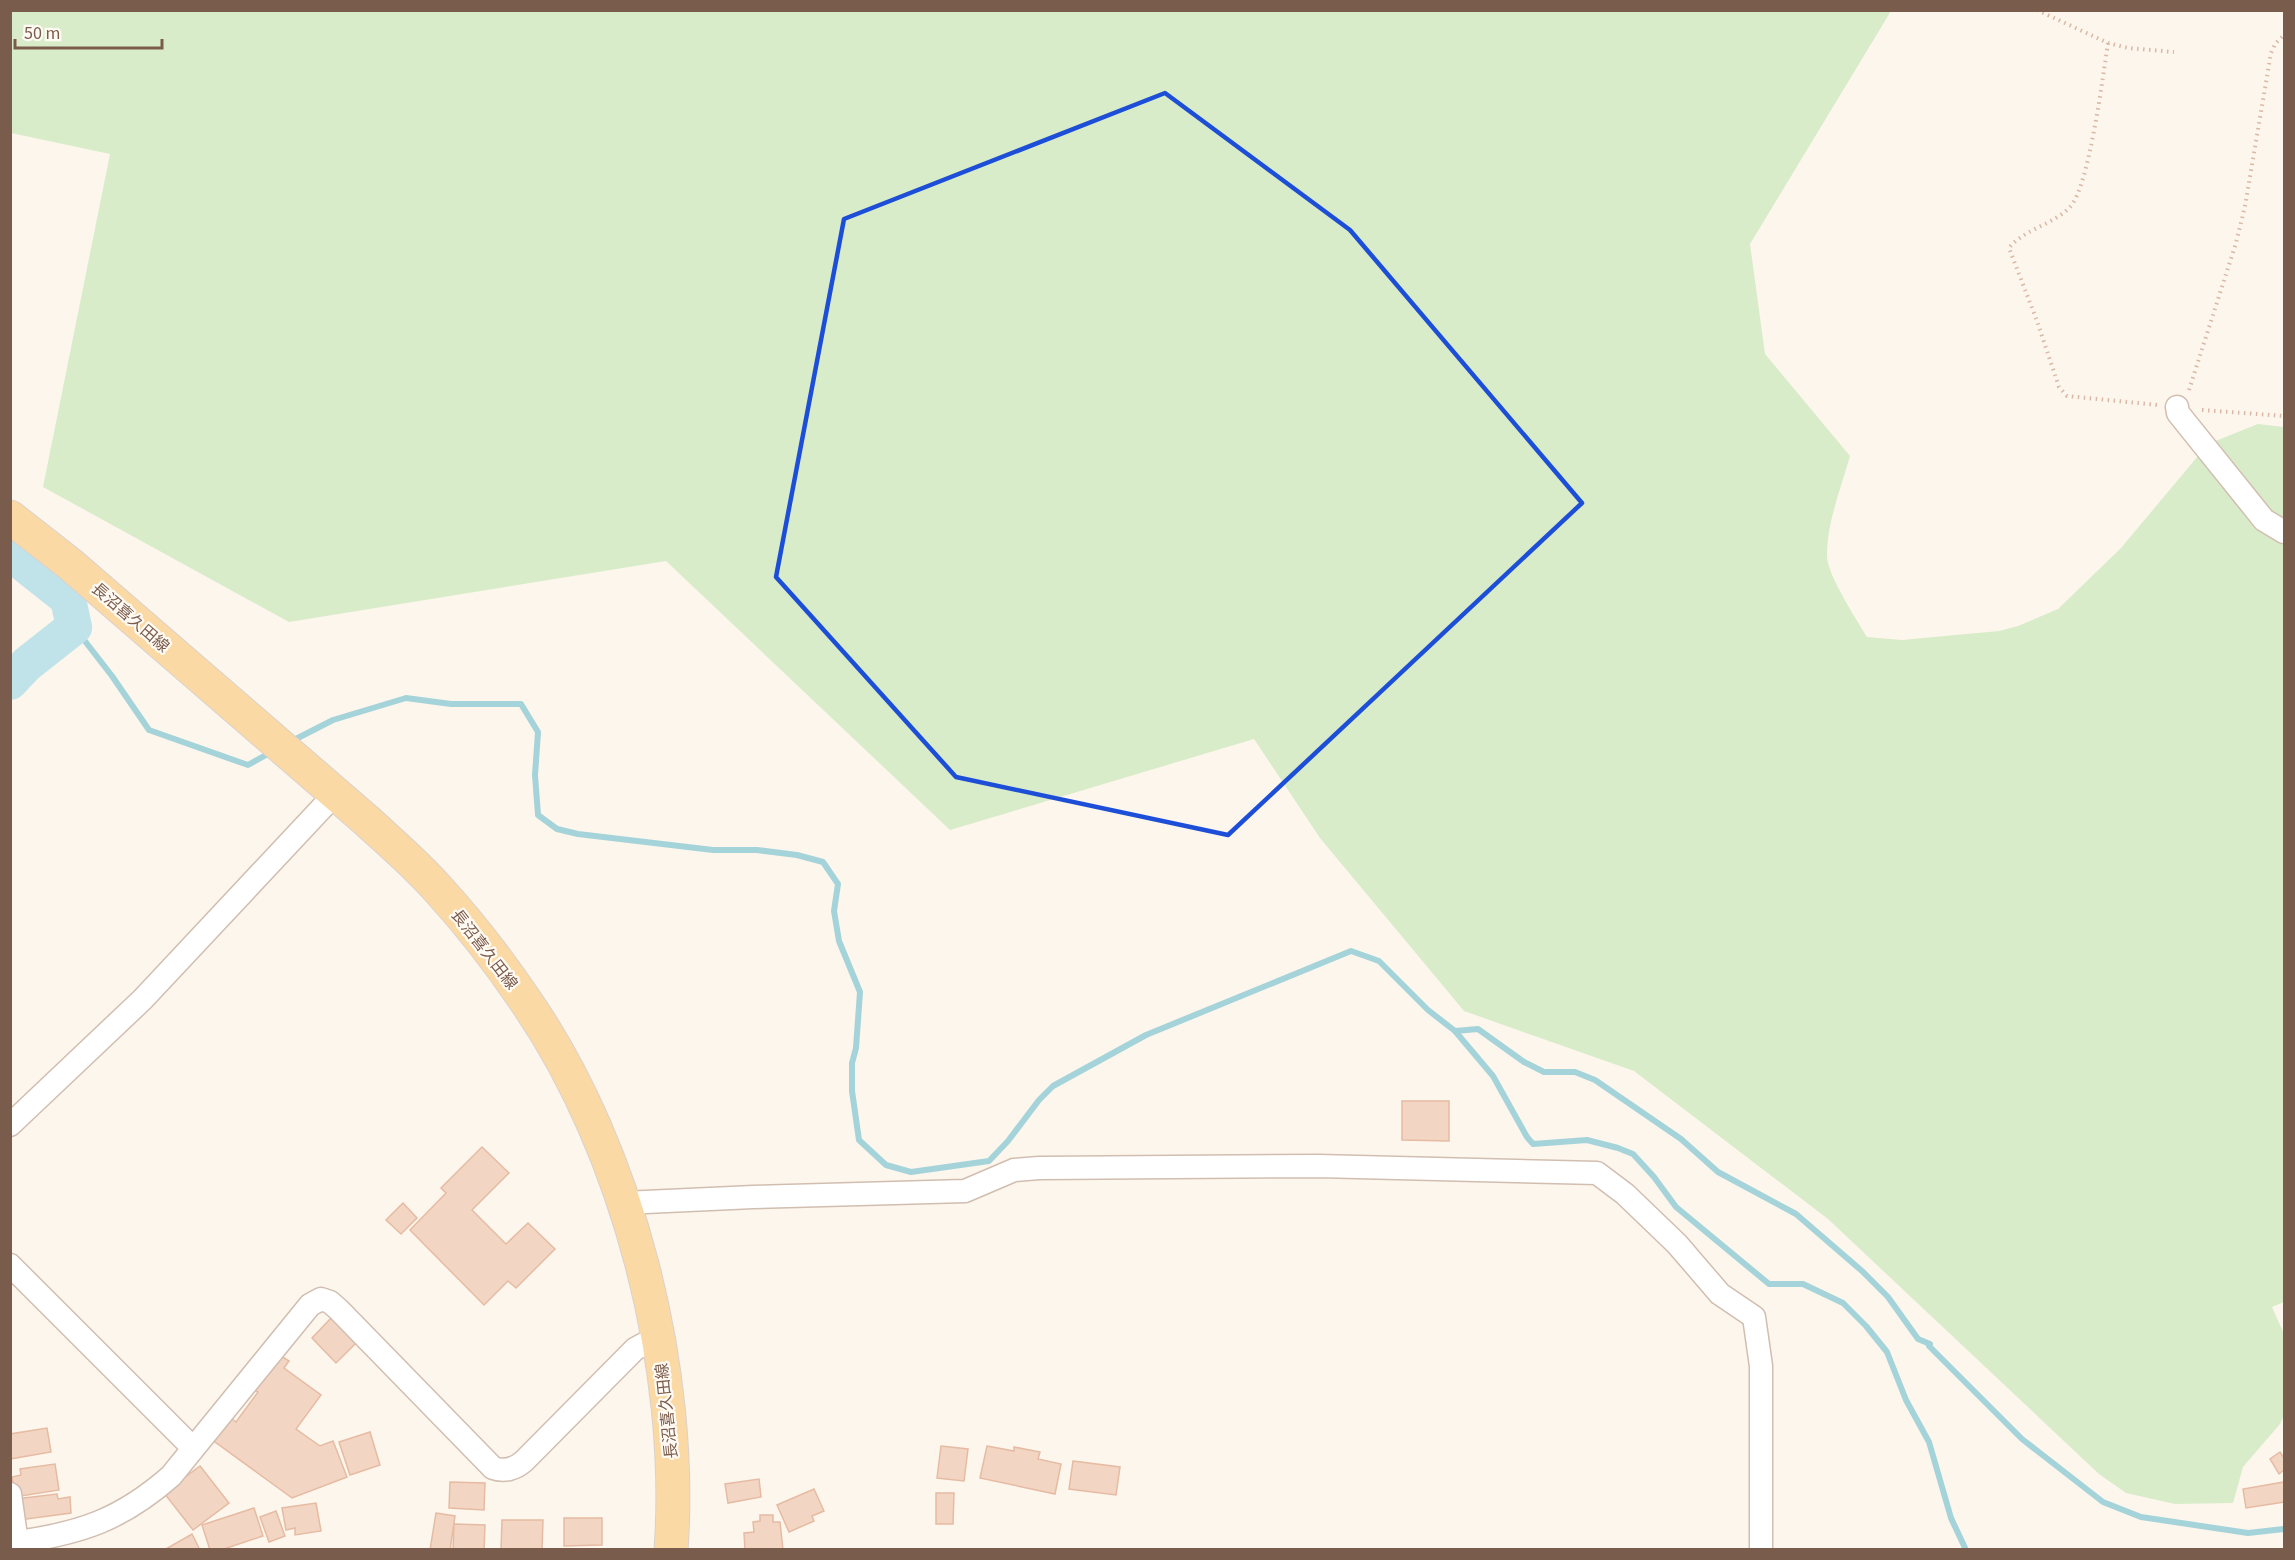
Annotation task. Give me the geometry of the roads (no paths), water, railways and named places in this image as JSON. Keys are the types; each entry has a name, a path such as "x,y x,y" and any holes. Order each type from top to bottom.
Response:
{"main road":[{"name":"長沼喜久田線","path":"10,517 70,564 366,820 437,888 521,994 582,1097 624,1203 640,1252 657,1337 670,1428 671,1550"}],"street":[{"path":"2180,408 2178,413 2264,520 2284,532"},
{"path":"10,1125 143,999 335,794"},
{"path":"624,1203 965,1191 1014,1170 1039,1168 1318,1166 1598,1173 1625,1194 1677,1244 1720,1294 1754,1317 1761,1366 1761,1550"},
{"path":"10,1265 192,1447"},
{"path":"10,1494 18,1546 77,1531 137,1504 171,1476 192,1447 310,1305 321,1299 330,1302 339,1310 493,1468 502,1470 508,1470 524,1461 635,1349 657,1337"}],"waterway":[{"path":"10,553 68,599 74,627 27,664 10,682"},
{"path":"74,627 112,676 149,730 248,765 273,751"},
{"path":"290,742 333,720 406,698 451,704 521,704 538,732 535,775 538,815 557,829 578,834 713,850 757,850 797,855 823,862 838,884 834,911 839,941 860,992 856,1048 852,1063 852,1091 859,1140 886,1165 911,1172 989,1161 1053,1086 1146,1035 1351,951 1379,961 1428,1010 1455,1031 1493,1076 1533,1144 1587,1140 1633,1154 1654,1177 1676,1207 1769,1284 1803,1284 1843,1303 1866,1326 1887,1352 1906,1400 1929,1442 1951,1518 1966,1550"},
{"path":"1455,1031 1478,1029 1524,1062 1544,1072 1575,1072 1595,1080 1681,1139 1718,1172 1796,1214 1862,1271 1888,1297 1918,1339 1930,1344 1929,1346 2022,1439 2103,1502 2141,1517 2248,1533 2284,1529"}]}
